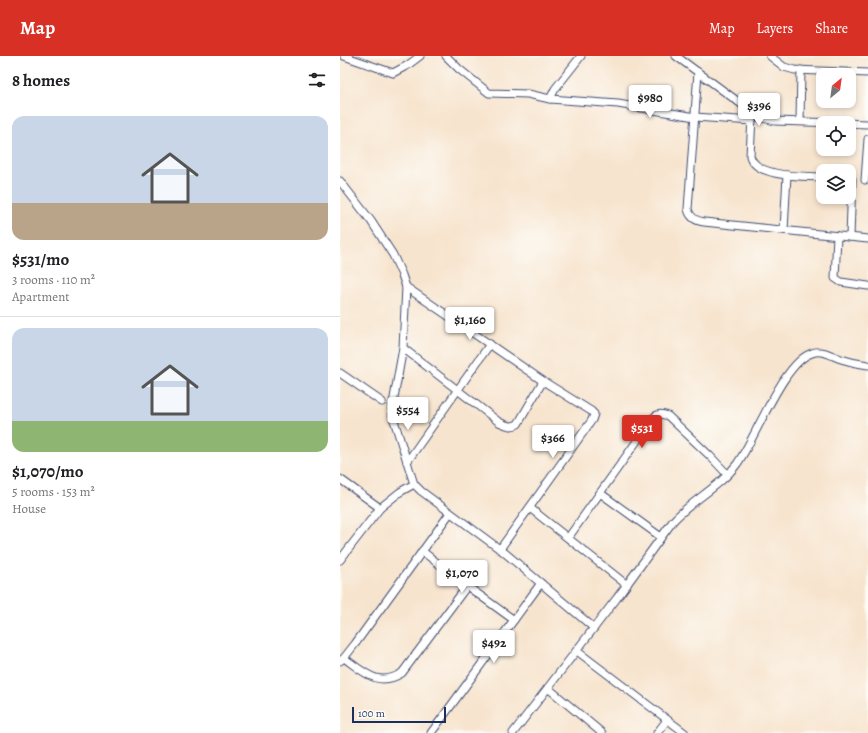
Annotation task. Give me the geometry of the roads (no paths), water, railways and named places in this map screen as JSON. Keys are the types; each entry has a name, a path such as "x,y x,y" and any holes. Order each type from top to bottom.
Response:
{"street":[{"path":"344,56 393,73 420,56"},
{"path":"446,56 459,69 490,93 528,94 550,99 618,104 695,117 752,121"},
{"path":"550,99 555,89 580,56"},
{"path":"676,56 752,113 765,119 868,124"},
{"path":"770,56 784,66 795,70 868,73"},
{"path":"800,121 801,70"},
{"path":"698,72 688,209 691,216 698,221 704,222 868,239"},
{"path":"752,113 750,156 752,162 761,170 787,175 816,177"},
{"path":"856,179 866,180 868,139"},
{"path":"784,230 787,175"},
{"path":"340,181 371,221 393,255 406,287 403,348 392,409 393,417 414,484 421,491 500,550 594,628"},
{"path":"850,237 851,204"},
{"path":"837,236 835,278 841,282 868,286"},
{"path":"406,287 591,412 594,416 500,550"},
{"path":"407,462 490,344"},
{"path":"403,348 499,422 508,426 518,424 543,381"},
{"path":"513,733 627,585 673,520 736,466 776,394 797,362 810,353 819,352 854,363 868,365"},
{"path":"340,373 382,402"},
{"path":"568,538 654,416 660,414 668,416 727,474"},
{"path":"340,479 380,508"},
{"path":"340,560 380,508 400,492 414,484"},
{"path":"600,493 661,537"},
{"path":"530,508 627,585"},
{"path":"450,513 342,660 377,679 384,680 394,678 402,673 467,586"},
{"path":"422,551 514,620"},
{"path":"431,733 541,583"},
{"path":"577,651 685,733"},
{"path":"548,688 602,733"},
{"path":"657,733 667,720"}]}
